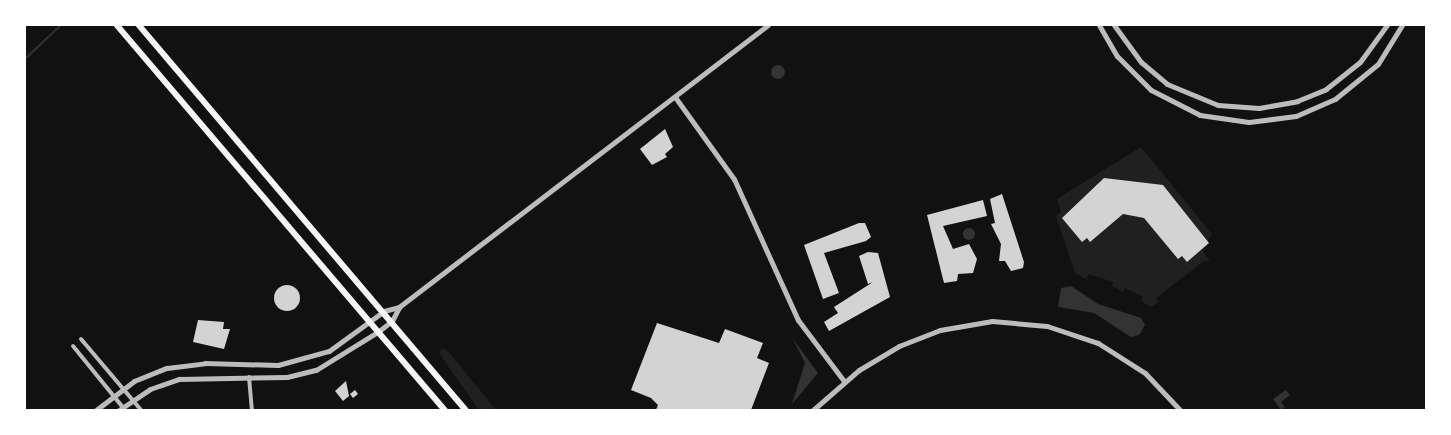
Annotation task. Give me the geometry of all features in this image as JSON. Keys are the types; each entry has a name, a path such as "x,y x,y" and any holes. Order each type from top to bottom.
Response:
{"main road":[{"path":"117,25 445,410"},
{"path":"139,25 384,311 466,410"}],"street":[{"path":"96,410 123,388 179,365 300,362 329,351 384,311 399,307 768,25"},
{"path":"1099,25 1117,56 1151,90 1200,115 1249,122 1296,116 1335,100 1378,64 1402,25"},
{"path":"1114,25 1141,62 1166,84 1218,105 1259,108 1297,101 1326,89 1360,62 1387,25"},
{"path":"675,97 734,180 798,320 844,381"},
{"path":"73,346 123,409 132,400 179,379 287,377 316,370 379,331 392,321 399,307"},
{"path":"813,410 844,381 886,353 930,333 979,322 1026,322 1098,343 1145,373 1180,410"},
{"path":"81,339 140,410"},
{"path":"249,377 252,410"}],"shaded area":[{"path":"775,65 781,65 785,72 781,79 775,79 771,75 771,69"},
{"path":"1141,147 1212,234 1202,249 1210,262 1204,261 1156,298 1159,302 1151,307 1141,301 1143,297 1125,288 1123,292 1112,286 1113,282 1089,274 1086,279 1075,273 1056,216 1061,212 1057,199"},
{"path":"967,228 971,228 975,234 971,240 967,240 963,236 963,232"},
{"path":"1071,286 1098,304 1141,318 1145,325 1139,335 1131,337 1094,313 1058,307 1061,288"},
{"path":"793,339 818,373 792,404 805,363"},
{"path":"442,348 448,351 496,410 479,410 439,353"},
{"path":"1286,390 1290,395 1281,402 1285,407 1281,410 1273,399"}],"building":[{"path":"665,129 673,147 665,154 667,157 652,165 640,149"},
{"path":"1104,178 1163,185 1209,243 1187,262 1182,256 1178,259 1144,218 1123,214 1090,242 1087,238 1082,242 1062,218"},
{"path":"1002,194 1024,262 1023,268 1011,271 1005,261 999,261 1001,244 991,224 995,223 990,199"},
{"path":"983,200 987,216 943,226 953,249 969,244 977,259 973,273 958,274 957,281 944,283 927,215"},
{"path":"859,223 865,223 871,237 866,241 824,253 839,293 823,299 804,245"},
{"path":"868,252 878,253 890,297 829,331 824,322 838,313 834,307 873,282 868,284 859,256"},
{"path":"287,285 296,289 300,298 296,307 287,311 278,307 274,298 278,289"},
{"path":"198,320 224,322 223,329 230,329 224,349 193,342"},
{"path":"657,323 719,343 725,329 763,343 757,358 769,363 751,410 656,410 658,405 651,398 631,390"},
{"path":"346,381 349,396 343,401 335,391"},
{"path":"355,390 358,394 353,398 350,394"}],"waterway":[{"path":"25,59 61,25"}]}
